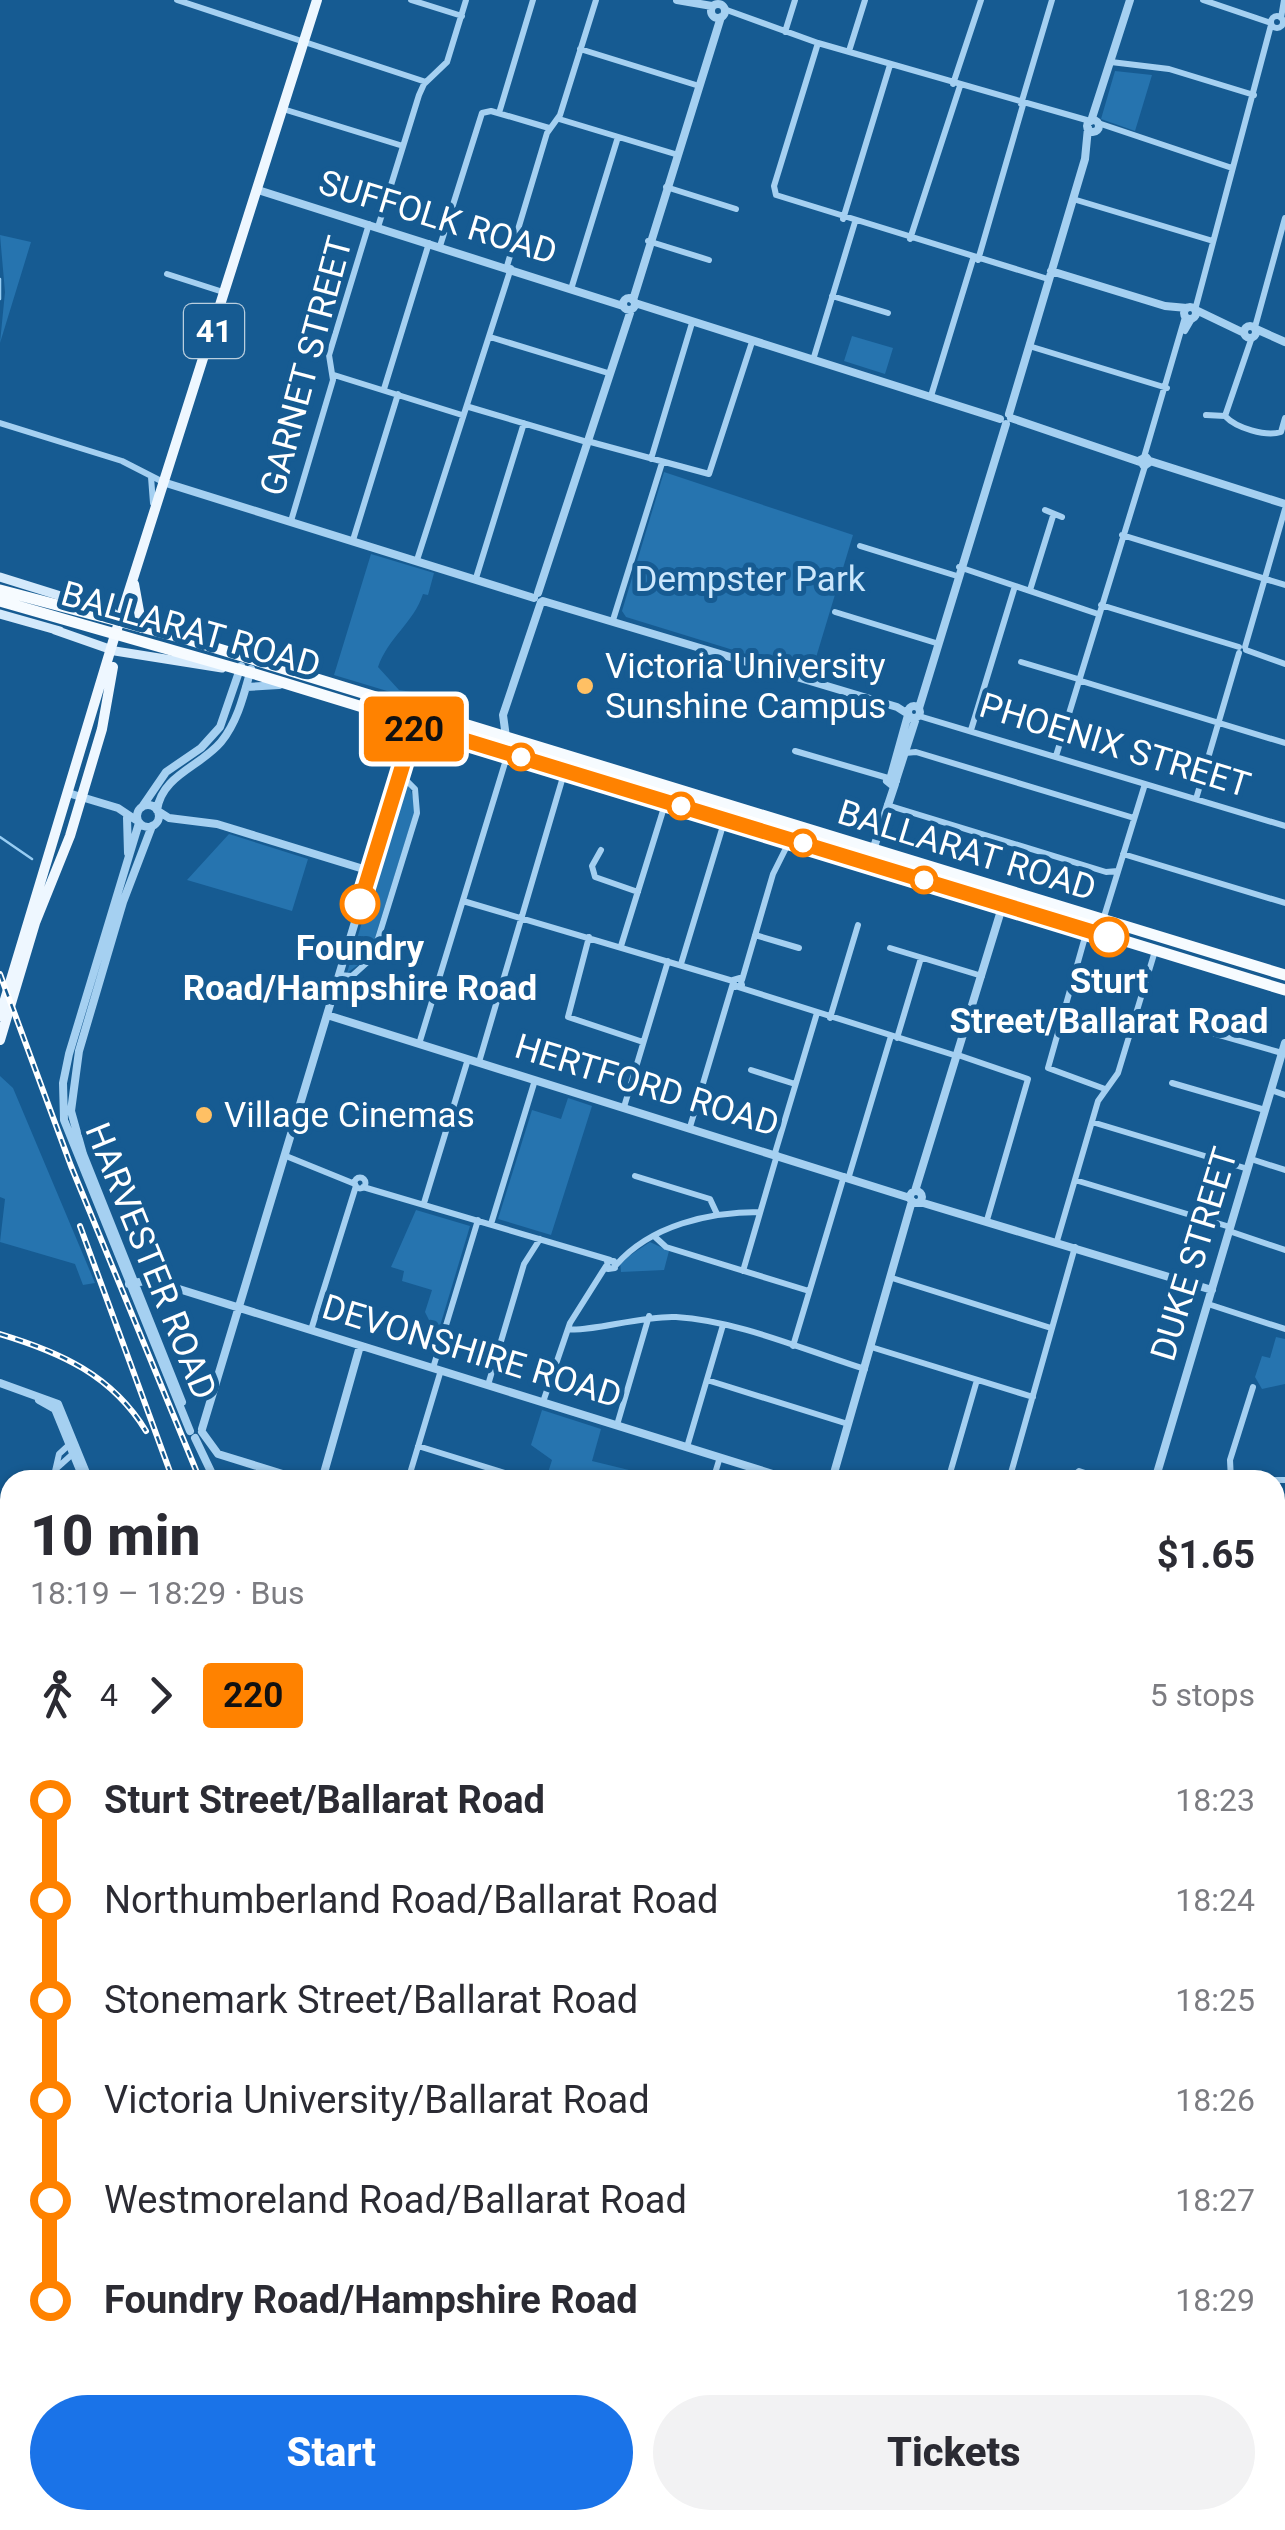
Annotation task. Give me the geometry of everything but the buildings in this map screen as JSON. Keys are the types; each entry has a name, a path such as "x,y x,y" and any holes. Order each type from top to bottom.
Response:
{"highway":[{"name":"BALLARAT ROAD","path":"0,590 142,628 288,684 415,725 1285,990"},
{"name":"BALLARAT ROAD","path":"0,601 116,644 244,665 419,710 1285,975"},
{"path":"462,739 471,726"}],"main road":[{"name":"41","path":"0,1016 318,0"},
{"path":"0,577 112,612 122,622"},
{"path":"134,583 142,628"},
{"path":"0,614 57,624"},
{"name":"41","path":"0,1040 36,924 82,798 116,644"}],"street":[{"path":"177,0 426,82"},
{"path":"410,0 462,16"},
{"name":"GARNET STREET","path":"291,521 334,374 329,355 426,82 447,62 466,0"},
{"path":"499,113 533,0"},
{"path":"417,560 462,415 469,406 549,128 559,120 596,0"},
{"path":"785,32 795,0"},
{"path":"849,52 865,0"},
{"path":"910,239 981,0"},
{"path":"931,396 1020,124 1052,0"},
{"path":"889,780 907,748 1130,0"},
{"path":"1206,0 1278,22"},
{"path":"1055,756 1283,0"},
{"path":"680,1 718,9 1232,168"},
{"path":"506,737 503,716 718,9"},
{"path":"818,43 775,193 1030,276 1165,306 1283,342"},
{"path":"580,49 696,85"},
{"path":"1111,62 1169,70 1254,95"},
{"path":"843,218 890,64"},
{"path":"283,110 403,146"},
{"path":"440,246 484,111 549,128"},
{"path":"559,120 675,154"},
{"path":"572,286 618,137"},
{"path":"665,187 736,209"},
{"name":"SUFFOLK ROAD","path":"258,190 1285,506"},
{"path":"1072,198 1213,241"},
{"path":"1226,416 1275,251 1282,239 1284,221"},
{"path":"813,360 855,222"},
{"path":"648,241 709,260"},
{"path":"384,390 428,243"},
{"path":"167,274 226,293"},
{"path":"832,296 888,312"},
{"path":"651,459 692,323"},
{"path":"490,337 608,372"},
{"path":"469,406 704,475 712,470 752,342"},
{"path":"1028,345 1168,388"},
{"path":"334,374 462,415"},
{"path":"353,540 398,394"},
{"path":"1206,415 1226,416 1252,429 1282,435 1285,418"},
{"path":"0,422 122,461 166,483"},
{"path":"476,578 524,423"},
{"path":"613,620 662,462"},
{"path":"150,476 152,529"},
{"name":"PHOENIX STREET","path":"166,483 1285,826"},
{"path":"1196,799 1285,506"},
{"path":"1030,590 1057,516 1045,510"},
{"path":"1122,535 1282,584"},
{"path":"860,546 1115,612 1285,664"},
{"path":"970,730 1015,586"},
{"path":"835,612 936,643"},
{"path":"1021,662 1285,743"},
{"path":"157,811 160,796 170,782 224,739 246,687 244,665"},
{"path":"142,807 166,772 216,734 244,665"},
{"path":"246,687 288,684"},
{"path":"269,1470 220,1455 197,1430 419,710"},
{"path":"869,864 887,805 889,780 915,712"},
{"path":"487,731 503,716"},
{"path":"907,748 1134,818"},
{"path":"795,751 889,780"},
{"path":"420,1044 508,753"},
{"path":"478,1062 565,770"},
{"path":"339,976 352,976 372,958 417,813 415,788 400,774"},
{"path":"1103,920 1145,784"},
{"path":"68,793 118,808 142,807 217,824 370,872"},
{"path":"621,946 666,801"},
{"path":"887,805 1106,872 1118,871"},
{"name":"HARVESTER ROAD","path":"133,1283 70,1140 63,1092 69,1054 142,807"},
{"path":"118,808 153,826 184,819"},
{"name":"HARVESTER ROAD","path":"157,811 122,902 70,1094 74,1132 211,1470"},
{"path":"126,815 130,830 128,858"},
{"path":"681,964 725,819"},
{"path":"690,1127 730,996 745,966 773,874 790,840"},
{"path":"600,850 592,866 595,877 638,892"},
{"path":"1123,854 1285,903"},
{"path":"835,1470 1007,891"},
{"path":"463,900 719,975 750,992 1028,1079 987,1220"},
{"path":"830,1018 858,925"},
{"path":"1087,930 1048,1068 1105,1089"},
{"path":"755,935 798,948"},
{"path":"589,937 568,1018 643,1042"},
{"path":"890,948 982,976"},
{"path":"1056,1241 1092,1122 1105,1089 1118,1074 1155,951"},
{"path":"793,1346 921,958"},
{"path":"624,1107 668,961"},
{"path":"742,1271 816,1013"},
{"name":"HERTFORD ROAD","path":"328,1015 1212,1289"},
{"path":"320,1036 336,1024 367,1027"},
{"path":"1188,1026 1284,1048"},
{"name":"DUKE STREET","path":"1158,1470 1284,1048"},
{"path":"424,1203 468,1059"},
{"path":"751,1070 795,1084"},
{"path":"491,1224 536,1080"},
{"path":"1172,1084 1265,1110"},
{"path":"1271,1090 1285,1095"},
{"path":"278,1175 295,1117"},
{"path":"1092,1122 1285,1170"},
{"path":"285,1158 609,1263"},
{"path":"635,1176 710,1199 718,1214"},
{"path":"1075,1180 1285,1250"},
{"path":"311,1330 360,1182"},
{"path":"543,1402 569,1326 609,1263 654,1236 718,1214 760,1212"},
{"path":"411,1470 478,1220"},
{"path":"654,1236 666,1247 809,1291"},
{"path":"488,1385 524,1264 540,1239"},
{"path":"1013,1470 1074,1247"},
{"path":"892,1278 1050,1328"},
{"name":"DEVONSHIRE ROAD","path":"133,1283 150,1280 755,1470"},
{"path":"1208,1304 1285,1329"},
{"path":"569,1326 587,1328 649,1316 723,1325 865,1369"},
{"path":"617,1426 649,1316"},
{"path":"687,1447 723,1325"},
{"path":"325,1470 360,1346"},
{"path":"872,1347 1032,1397"},
{"path":"707,1380 848,1424"},
{"path":"951,1470 978,1380"},
{"path":"0,1385 52,1406 82,1470"},
{"path":"1230,1470 1230,1460 1253,1387"},
{"path":"418,1446 496,1470"},
{"path":"56,1470 75,1452"},
{"path":"717,1470 720,1458"}],"green space":[{"path":"1115,71 1152,75 1135,131 1101,119"},
{"path":"0,235 31,242 0,343 5,292"},
{"path":"852,336 893,348 885,374 844,361"},
{"name":"Dempster Park","path":"664,472 853,535 811,674 626,617 622,611"},
{"path":"371,554 434,573 428,595 423,594 378,667 399,690 418,693 417,700 334,675"},
{"path":"403,782 408,782 416,807 369,957 347,973"},
{"path":"229,834 308,859 292,911 187,880"},
{"path":"0,1076 13,1088 95,1283 83,1285 75,1264 0,1242 5,1199 0,1197"},
{"path":"568,1098 592,1106 551,1235 498,1219 532,1110 561,1119"},
{"path":"416,1210 470,1226 440,1326 431,1324 425,1312 432,1290 402,1281 404,1271 391,1267"},
{"path":"650,1242 669,1251 664,1270 621,1272 620,1262"},
{"path":"1276,1337 1285,1339 1285,1384 1262,1389 1255,1377 1262,1356 1270,1358"},
{"path":"542,1410 601,1429 592,1461 629,1470 549,1470 552,1460 531,1445"}],"waterway":[{"path":"0,279 0,299"},
{"path":"0,837 32,859"}],"railway":[{"path":"0,974 71,1166 196,1470"},
{"path":"80,1226 169,1470"},
{"path":"0,1334 83,1368 117,1395 146,1431"}],"bus line":[{"name":"220","path":"360,904 415,725 1109,937"}],"place":[{"name":"Victoria University Sunshine Campus","path":"585,686"},
{"name":"Foundry Road/Hampshire Road","path":"360,904"},
{"name":"Sturt Street/Ballarat Road","path":"1109,937"},
{"name":"Village Cinemas","path":"204,1115"}]}
